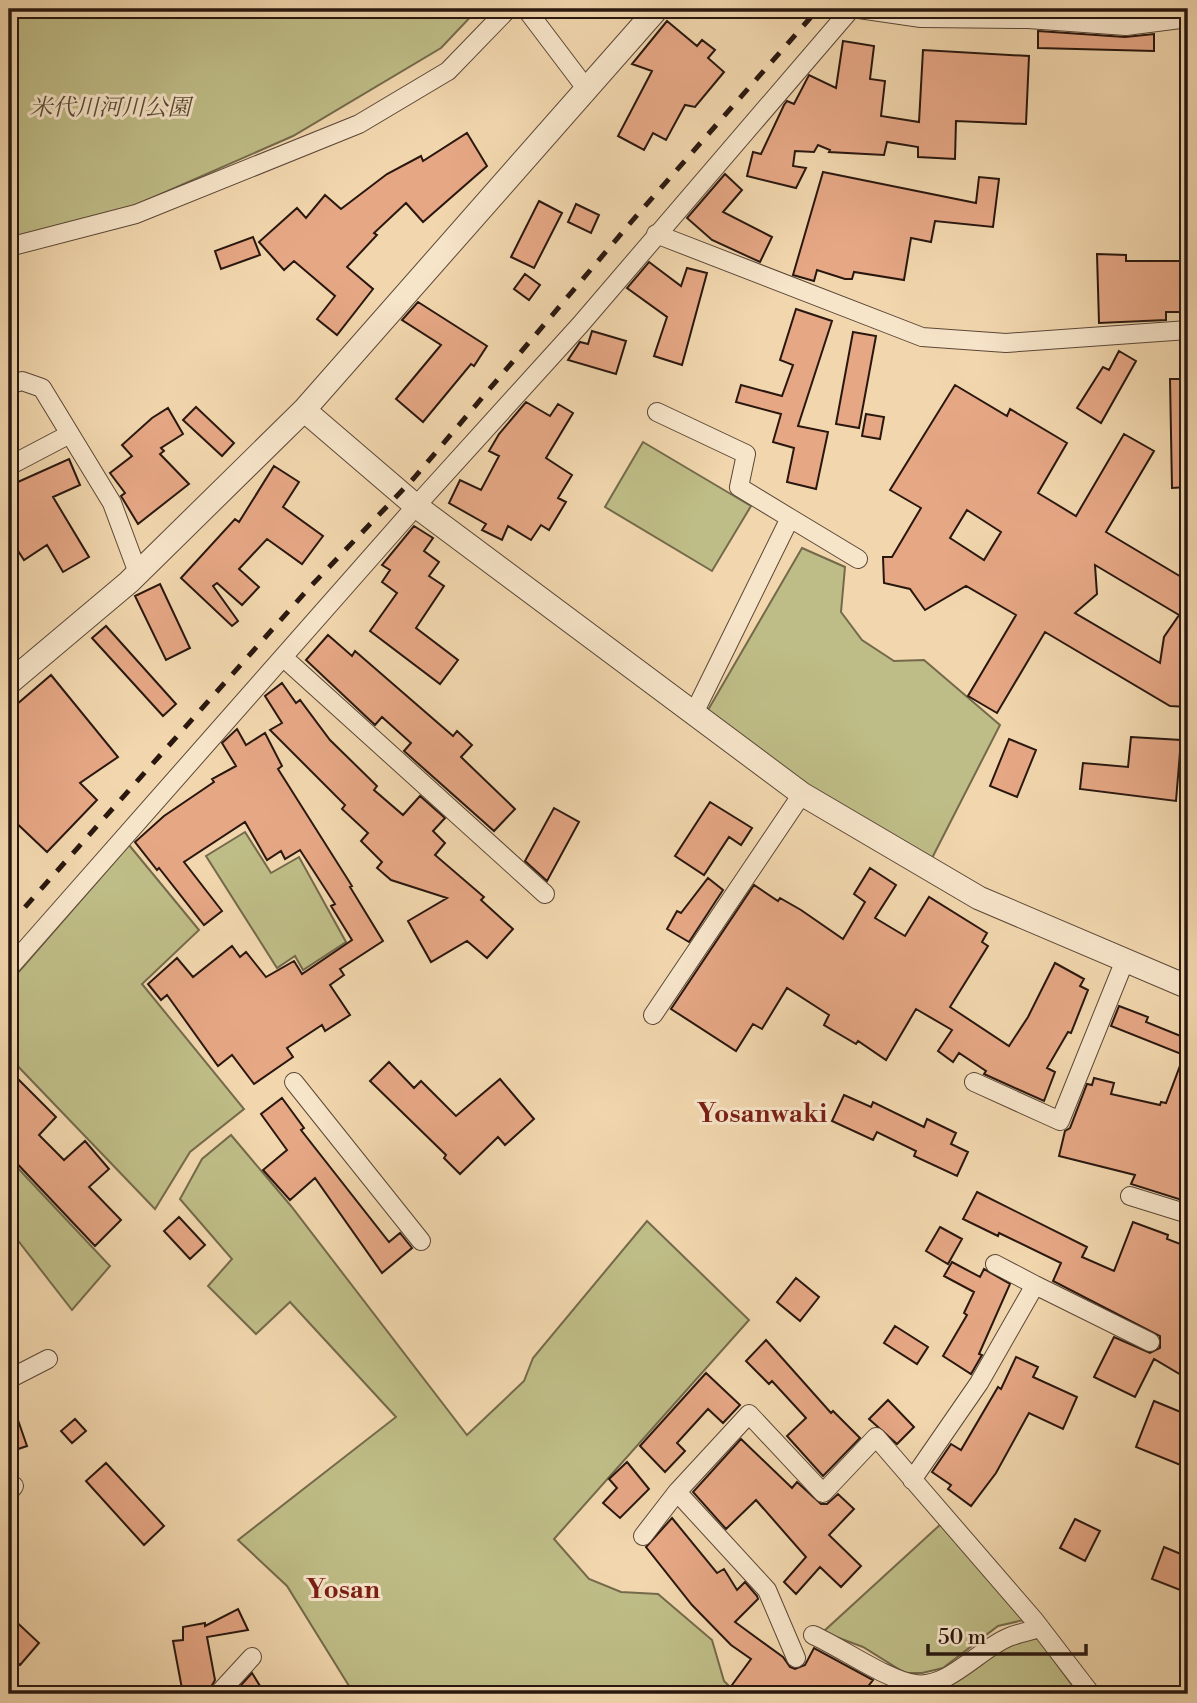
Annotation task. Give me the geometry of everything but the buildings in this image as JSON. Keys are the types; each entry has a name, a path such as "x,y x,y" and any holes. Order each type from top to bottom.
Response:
{"street":[{"path":"9,247 136,214 359,124 448,71 508,9"},
{"path":"526,9 585,87"},
{"path":"9,683 138,573 304,410 585,87 657,9"},
{"path":"9,968 416,506 580,325 851,9"},
{"path":"859,9 921,18 1028,19 1126,26 1188,18"},
{"path":"656,234 922,337 1006,343 1188,330"},
{"path":"9,384 22,381 42,388 112,503 138,573"},
{"path":"304,410 416,506 695,711 802,794 979,898 1188,987"},
{"path":"657,412 747,454 739,487 858,559"},
{"path":"9,466 71,434"},
{"path":"695,711 790,517"},
{"path":"284,658 545,894"},
{"path":"653,1015 802,794"},
{"path":"974,1082 1060,1121 1125,960"},
{"path":"295,1083 421,1241"},
{"path":"1130,1196 1188,1214"},
{"path":"995,1264 1150,1342"},
{"path":"912,1479 979,1383 1035,1284"},
{"path":"9,1379 48,1359"},
{"path":"643,1536 677,1492 749,1414 823,1493 876,1437 1040,1628 1091,1694"},
{"path":"677,1492 767,1590 796,1658"},
{"path":"813,1635 916,1685 940,1683 968,1661 1009,1637 1040,1628"},
{"path":"218,1694 252,1657"}],"green space":[{"name":"米代川河川公園","path":"9,9 478,9 441,48 293,136 129,208 9,240"},
{"path":"643,442 751,506 712,571 605,507"},
{"path":"802,548 845,567 841,612 862,640 894,661 924,660 1000,725 931,860 804,788 708,710"},
{"path":"245,832 271,873 299,857 346,942 303,970 295,956 277,968 206,856"},
{"path":"129,845 199,930 142,984 244,1109 190,1152 155,1209 9,1057 9,983"},
{"path":"231,1135 291,1206 467,1435 524,1381 533,1358 647,1221 749,1320 554,1539 589,1579 621,1592 658,1594 712,1640 724,1681 737,1694 354,1694 287,1586 238,1540 396,1417 290,1302 256,1334 208,1286 232,1259 180,1199 202,1159"},
{"path":"14,1164 110,1266 72,1310 9,1229 9,1168"},
{"path":"942,1523 1024,1620 998,1626 943,1668 922,1673 905,1673 863,1647 823,1632"},
{"path":"1036,1636 1072,1685 1062,1694 927,1694 1007,1645"}],"railway":[{"path":"9,925 310,587 414,478 632,221 818,9"}],"district":[{"name":"Yosanwaki","path":"762,1114"},
{"name":"Yosan","path":"343,1590"}]}
